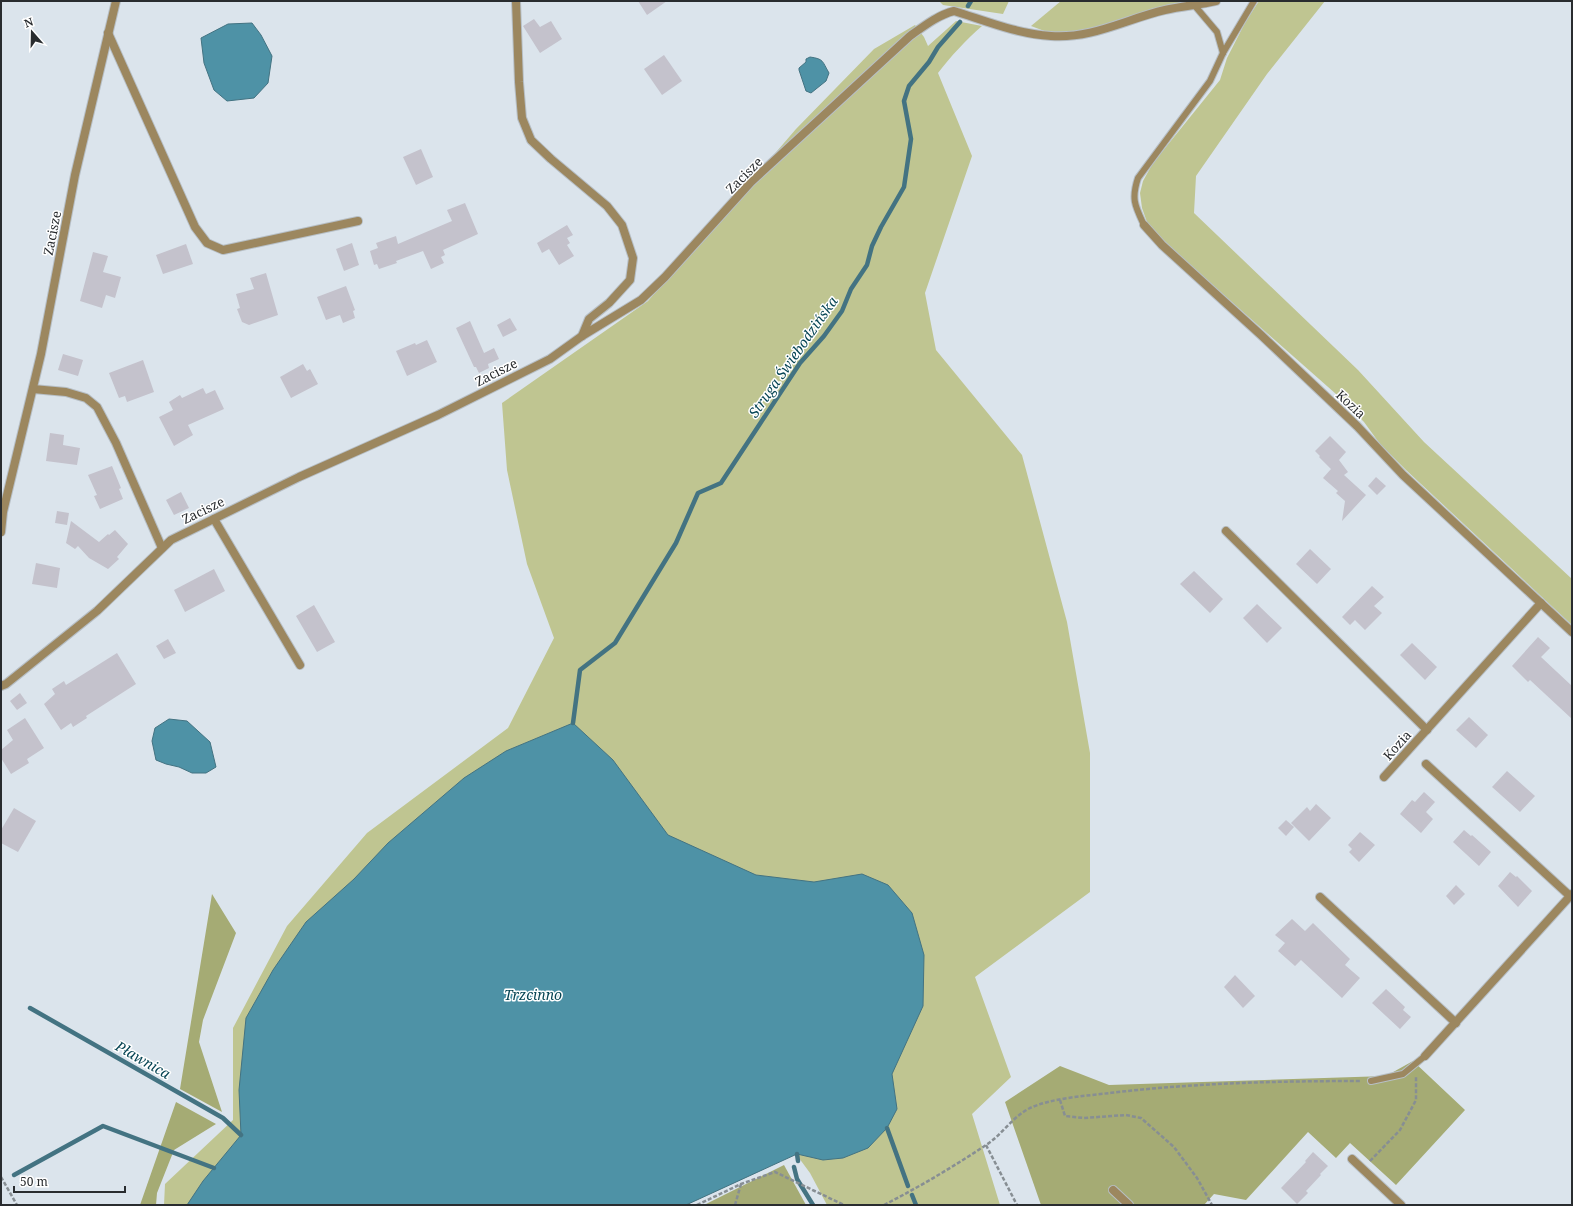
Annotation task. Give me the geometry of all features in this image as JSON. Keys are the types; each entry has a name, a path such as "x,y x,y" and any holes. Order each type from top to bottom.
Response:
{"street":[{"name":"Zacisze","path":"1,532 4,512 41,354 75,175 116,1"},
{"path":"1195,6 1216,1"},
{"path":"516,2 522,118 531,140 551,159 607,206 622,225 633,258 630,280 609,303 589,319 582,336"},
{"name":"Zacisze","path":"1,686 6,684 97,610 171,540 299,477 438,415 550,359 582,336 641,300 665,277 757,177 910,36 928,23 948,12 954,11 1023,33 1052,37 1081,35 1106,29 1165,10 1195,6"},
{"path":"108,33 195,227 207,243 223,250 358,221"},
{"name":"Kozia","path":"1144,225 1162,245 1261,335 1357,426 1403,475 1572,632"},
{"path":"33,389 66,392 86,398 97,407 116,443 162,548"},
{"path":"214,519 300,665"},
{"name":"Kozia","path":"1226,531 1427,730"},
{"name":"Kozia","path":"1384,777 1540,603"},
{"path":"1425,1056 1571,895 1426,764"},
{"path":"1320,897 1456,1023"},
{"path":"1352,1159 1401,1205"},
{"path":"1112,1190 1129,1205"}],"lane":[{"path":"1144,225 1136,209 1133,192 1138,178 1210,81 1223,54 1254,1"},
{"path":"1195,6 1217,32 1223,54"},
{"path":"1371,1081 1403,1074 1425,1056"}],"path":[{"path":"1363,1169 1400,1130 1416,1100 1416,1064"},
{"path":"884,1205 919,1187 986,1145 1004,1131 1018,1116 1040,1104 1078,1096 1165,1086 1320,1081 1371,1081"},
{"path":"1060,1100 1065,1116 1084,1118 1126,1115 1141,1118 1174,1148 1197,1178 1212,1205"},
{"path":"986,1145 1016,1205"},
{"path":"697,1205 710,1197 775,1172 844,1205"},
{"path":"1,1177 17,1205"},
{"path":"735,1205 741,1184"}],"green space":[{"path":"939,1 1009,1 1003,14 943,5"},
{"path":"1061,1 1194,1 1082,33 1047,32 1031,26"},
{"path":"1259,1 1325,1 1267,74 1196,176 1194,213 1358,370 1424,442 1572,579 1572,625 1406,470 1380,444 1364,422 1336,394 1166,244 1147,222 1142,208 1140,193 1143,181 1153,163 1220,80 1227,58 1246,21"},
{"path":"956,21 982,26 959,48 938,73 972,156 925,293 936,350 1022,455 1067,622 1090,753 1090,892 975,977 1011,1077 972,1114 1000,1205 827,1205 810,1173 796,1154 686,1205 164,1205 165,1184 233,1120 233,1028 287,926 367,833 508,728 554,638 527,564 507,470 502,403 648,301 796,129 874,49 915,25 924,37 928,46"},
{"path":"212,894 236,933 203,1020 199,1042 222,1112 180,1089"},
{"path":"1413,1061 1465,1110 1396,1185 1350,1143 1336,1158 1308,1132 1246,1200 1214,1194 1204,1205 1041,1205 1005,1102 1060,1066 1109,1085 1386,1076"},
{"path":"176,1102 216,1124 174,1150 157,1193 156,1205 140,1205"},
{"path":"784,1165 806,1205 705,1205 706,1204"}],"water":[{"path":"252,23 261,35 272,56 268,83 254,98 227,101 214,90 204,63 201,38 228,24"},
{"path":"810,57 822,61 829,73 826,81 811,93 806,91 799,70 799,68 806,62 806,59"},
{"path":"169,719 187,721 210,742 216,767 206,773 192,773 179,767 156,760 152,741 155,728"},
{"name":"Trzcinno","path":"573,723 613,760 668,835 756,875 814,882 862,874 888,885 912,913 924,955 923,1006 892,1074 897,1109 887,1128 868,1148 843,1158 823,1160 797,1154 686,1205 187,1205 203,1181 241,1135 239,1090 246,1018 273,970 306,922 354,879 388,843 464,778 506,751"}],"building":[{"path":"638,1 667,1 647,15"},
{"path":"534,19 540,27 551,21 562,39 540,53 523,26"},
{"path":"664,55 682,81 662,95 644,69"},
{"path":"421,149 433,177 416,185 403,157"},
{"path":"465,203 478,234 443,250 445,255 441,257 444,263 431,269 423,251 396,261 397,263 379,269 377,264 374,265 370,251 378,248 376,243 396,236 398,244 452,221 447,210"},
{"path":"567,225 573,235 567,238 570,243 567,245 574,256 559,265 549,249 542,253 537,243"},
{"path":"352,243 359,265 344,271 336,249"},
{"path":"186,244 193,264 163,274 156,255"},
{"path":"93,252 108,256 103,272 121,277 115,298 106,295 102,308 80,301"},
{"path":"266,273 278,315 249,325 242,322 237,309 240,308 236,294 254,289 250,278"},
{"path":"346,286 355,310 353,311 355,318 343,323 340,315 326,320 317,297"},
{"path":"510,318 517,330 503,337 497,325"},
{"path":"470,321 484,353 494,348 499,359 488,364 489,368 479,373 476,367 474,367 456,328"},
{"path":"427,340 437,362 407,376 396,351"},
{"path":"63,354 83,360 78,376 58,370"},
{"path":"143,360 154,392 127,402 125,396 119,398 109,373"},
{"path":"303,364 307,371 310,369 318,384 291,398 280,377"},
{"path":"203,388 206,394 215,390 224,409 188,425 193,435 174,446 159,417 173,410 169,402 180,395 182,398"},
{"path":"50,433 64,435 63,445 80,448 77,465 46,461"},
{"path":"1330,436 1346,452 1339,460 1348,472 1344,475 1366,495 1342,521 1345,501 1336,493 1338,491 1323,478 1331,469 1315,451"},
{"path":"112,466 121,488 119,489 123,499 100,509 94,496 97,495 88,475"},
{"path":"1376,477 1386,486 1377,495 1368,486"},
{"path":"181,492 189,508 174,515 166,500"},
{"path":"57,511 69,513 67,525 55,523"},
{"path":"71,521 99,542 115,530 128,544 117,557 119,559 108,569 89,558 78,546 75,549 66,543"},
{"path":"1310,549 1331,569 1317,584 1296,564"},
{"path":"36,563 60,568 57,588 32,584"},
{"path":"214,569 225,591 185,612 174,590"},
{"path":"1194,571 1223,599 1210,613 1180,584"},
{"path":"1372,586 1384,597 1374,606 1382,613 1365,630 1355,620 1350,625 1342,617"},
{"path":"1257,604 1282,628 1267,643 1243,618"},
{"path":"314,605 335,642 317,652 296,616"},
{"path":"1538,637 1550,648 1541,657 1572,686 1572,719 1530,680 1528,682 1512,666"},
{"path":"168,639 176,653 164,659 156,646"},
{"path":"1412,643 1437,667 1425,680 1400,655"},
{"path":"117,653 136,684 86,716 87,718 73,727 71,723 61,730 44,704 55,694 52,689 64,681 66,685"},
{"path":"20,693 27,703 17,710 10,701"},
{"path":"1469,717 1488,735 1476,748 1456,730"},
{"path":"25,718 44,748 27,759 29,763 11,774 1,758 1,750 13,740 7,730"},
{"path":"1507,771 1535,796 1520,812 1492,787"},
{"path":"1424,792 1435,802 1426,812 1433,819 1421,833 1400,814 1412,800 1415,802"},
{"path":"1316,804 1331,818 1309,841 1291,823 1307,807 1310,811"},
{"path":"14,808 36,821 18,852 1,843 1,830"},
{"path":"1286,820 1294,827 1286,836 1278,828"},
{"path":"1464,830 1491,852 1479,866 1453,842"},
{"path":"1360,832 1375,845 1359,862 1349,852 1352,849 1348,845"},
{"path":"1510,872 1516,877 1517,876 1532,891 1518,907 1498,886"},
{"path":"1456,885 1465,894 1454,905 1446,896"},
{"path":"1292,919 1305,931 1313,923 1350,959 1345,965 1360,978 1342,998 1301,960 1295,966 1278,951 1285,943 1275,935"},
{"path":"1235,975 1255,996 1243,1008 1224,987"},
{"path":"1386,989 1405,1007 1403,1010 1411,1017 1400,1029 1372,1003"},
{"path":"1313,1152 1328,1166 1306,1191 1308,1193 1297,1204 1281,1188 1306,1162 1305,1161"}],"waterway":[{"name":"Struga Świebodzińska","path":"968,6 971,1"},
{"name":"Struga Świebodzińska","path":"573,723 580,670 615,643 676,543 698,493 721,483 800,363 824,336 842,311 851,289 867,265 872,246 881,227 904,187 911,139 904,101 909,86 929,62 938,47 960,22"},
{"name":"Pławnica","path":"30,1008 223,1118 241,1135"},
{"path":"14,1175 103,1126 214,1168"},
{"path":"887,1128 908,1186"},
{"path":"797,1154 798,1161"},
{"path":"794,1167 797,1179 813,1205"},
{"path":"912,1195 916,1205"}]}
